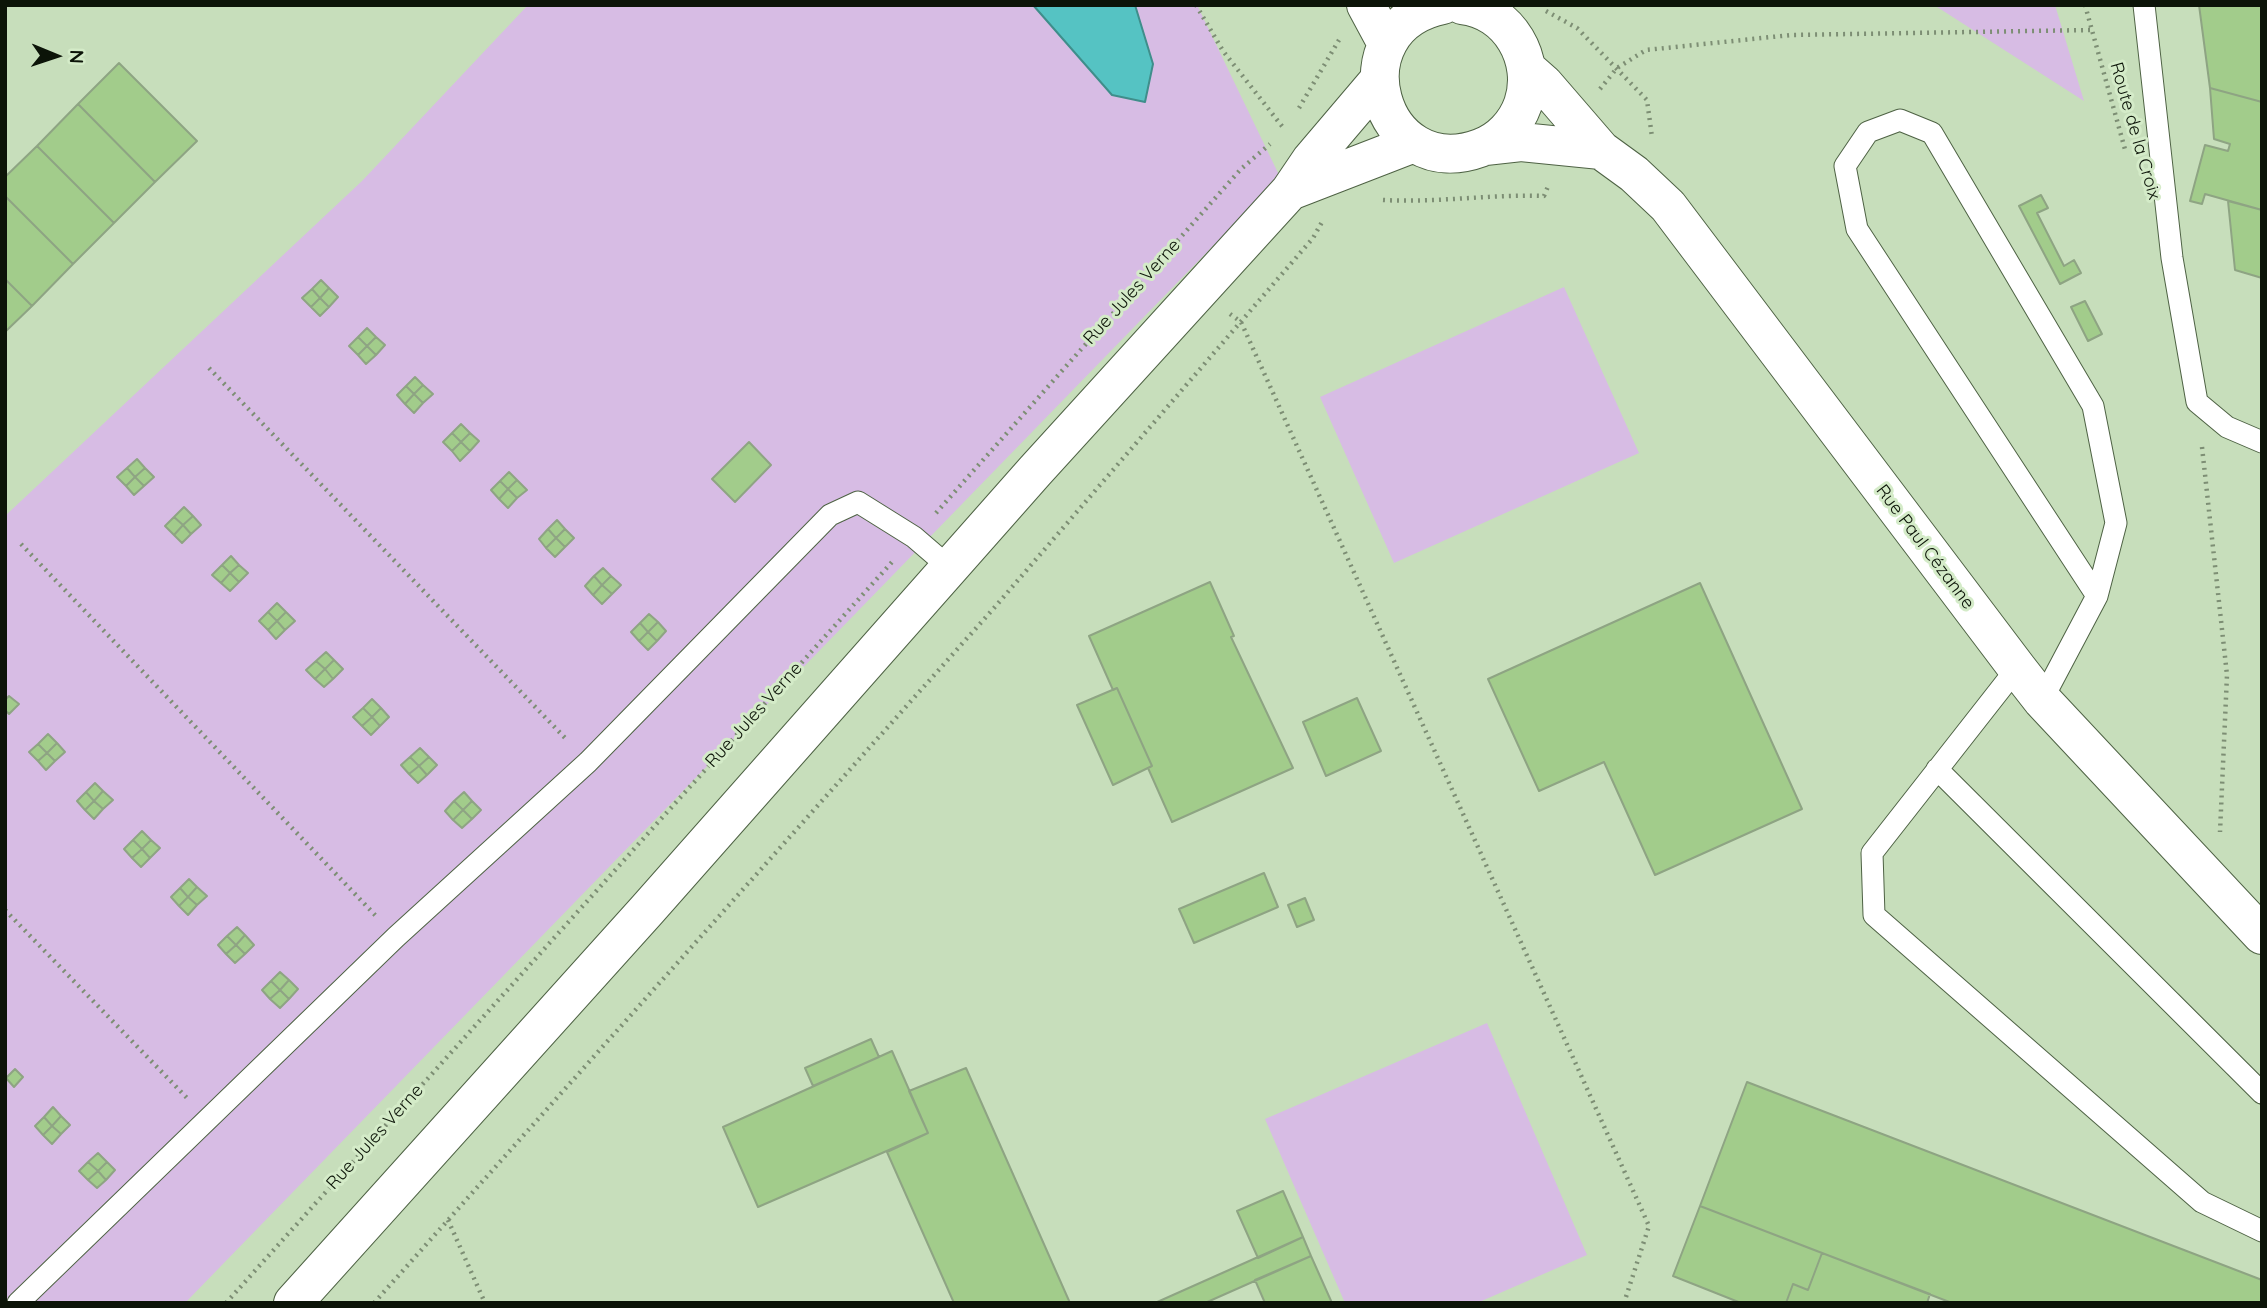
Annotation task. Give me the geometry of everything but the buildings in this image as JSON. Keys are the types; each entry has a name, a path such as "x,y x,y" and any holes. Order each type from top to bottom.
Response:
{"street":[{"path":"293,1303 647,911 1035,471 1290,191 1383,62 1398,28 1412,16 1443,5"},
{"path":"1367,8 1383,62 1381,99 1388,116 1399,131 1414,143 1449,154 1468,153 1501,136 1514,122 1523,106 1527,88 1527,69 1513,34 1500,21 1484,11 1462,5"},
{"name":"Rue Paul Cézanne","path":"1527,69 1601,150 1634,174 1668,206 2042,700 2262,935"},
{"path":"1485,146 1521,142 1601,150"},
{"path":"1290,191 1414,143"}],"lane":[{"path":"2144,5 2172,258 2197,402 2227,427 2262,442"},
{"path":"2042,700 2097,596 2116,523 2093,405 1932,133 1900,120 1868,132 1846,166 1857,229 2097,596"},
{"path":"18,1303 396,937 588,762 830,515 858,502 915,537 950,568"},
{"path":"2017,668 1872,853 1874,915 2202,1202 2262,1231"},
{"path":"1937,769 2262,1093"}],"path":[{"path":"1196,5 1223,51 1286,131 1292,120"},
{"name":"Route de la Croix","path":"2085,5 2127,157"},
{"path":"1298,110 1342,35 1367,8"},
{"path":"1617,68 1646,50 1791,35 2091,30"},
{"name":"Rue Jules Verne","path":"226,1303 915,537 1241,169 1286,131"},
{"path":"374,1303 985,619 1313,238 1326,215"},
{"path":"1199,290 1241,321 1649,1226 1624,1303"},
{"path":"209,368 588,762"},
{"path":"2197,402 2227,675 2221,828 2217,840"},
{"path":"21,544 396,937"},
{"path":"5,910 208,1119"},
{"path":"448,1220 485,1303"}],"shaded area":[{"path":"528,5 1197,5 1280,177 185,1303 5,1303 5,516 362,181"},
{"path":"1934,5 2055,5 2084,101"},
{"path":"1564,287 1639,453 1394,563 1320,397"},
{"path":"1487,1023 1587,1255 1477,1303 1345,1303 1265,1119"}],"water":[{"path":"1033,5 1135,5 1153,64 1145,102 1112,95"}]}
